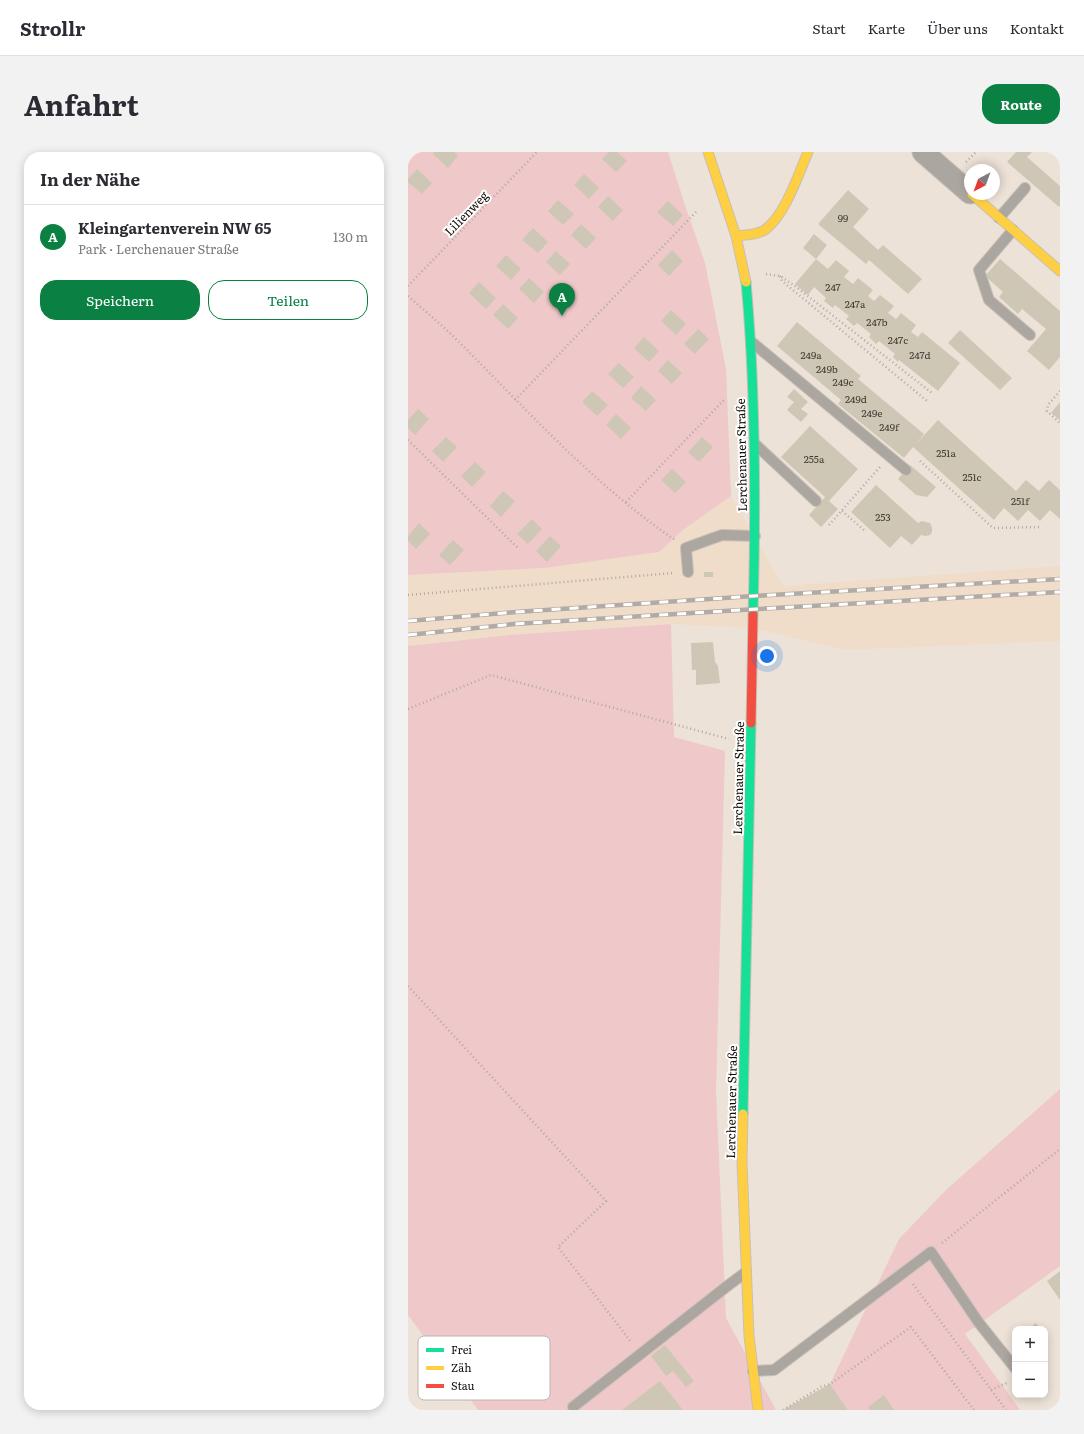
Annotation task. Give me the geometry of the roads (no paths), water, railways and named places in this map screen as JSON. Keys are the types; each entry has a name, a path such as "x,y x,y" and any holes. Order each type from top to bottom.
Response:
{"main road":[{"name":"Lerchenauer Straße","path":"708,152 736,236 746,282 751,341 755,536 742,1162 749,1336 758,1410"},
{"path":"736,236 751,234 766,229 778,217 808,152"},
{"path":"979,200 1060,271"}],"street":[{"path":"923,152 964,187"}],"lane":[{"path":"999,218 1025,188"},
{"path":"1013,230 980,270 989,300 1030,335"},
{"path":"751,341 903,467"},
{"path":"753,443 816,501"},
{"path":"688,572 686,548 722,535 755,536"},
{"path":"753,1371 774,1370 931,1252 979,1323 1012,1364"},
{"path":"573,1408 640,1354 747,1272"}],"railway":[{"path":"408,621 754,596 1060,579"},
{"path":"408,635 514,624 1060,592"}],"place":[{"name":"Kleingartenverein NW 65","path":"562,316"}]}
